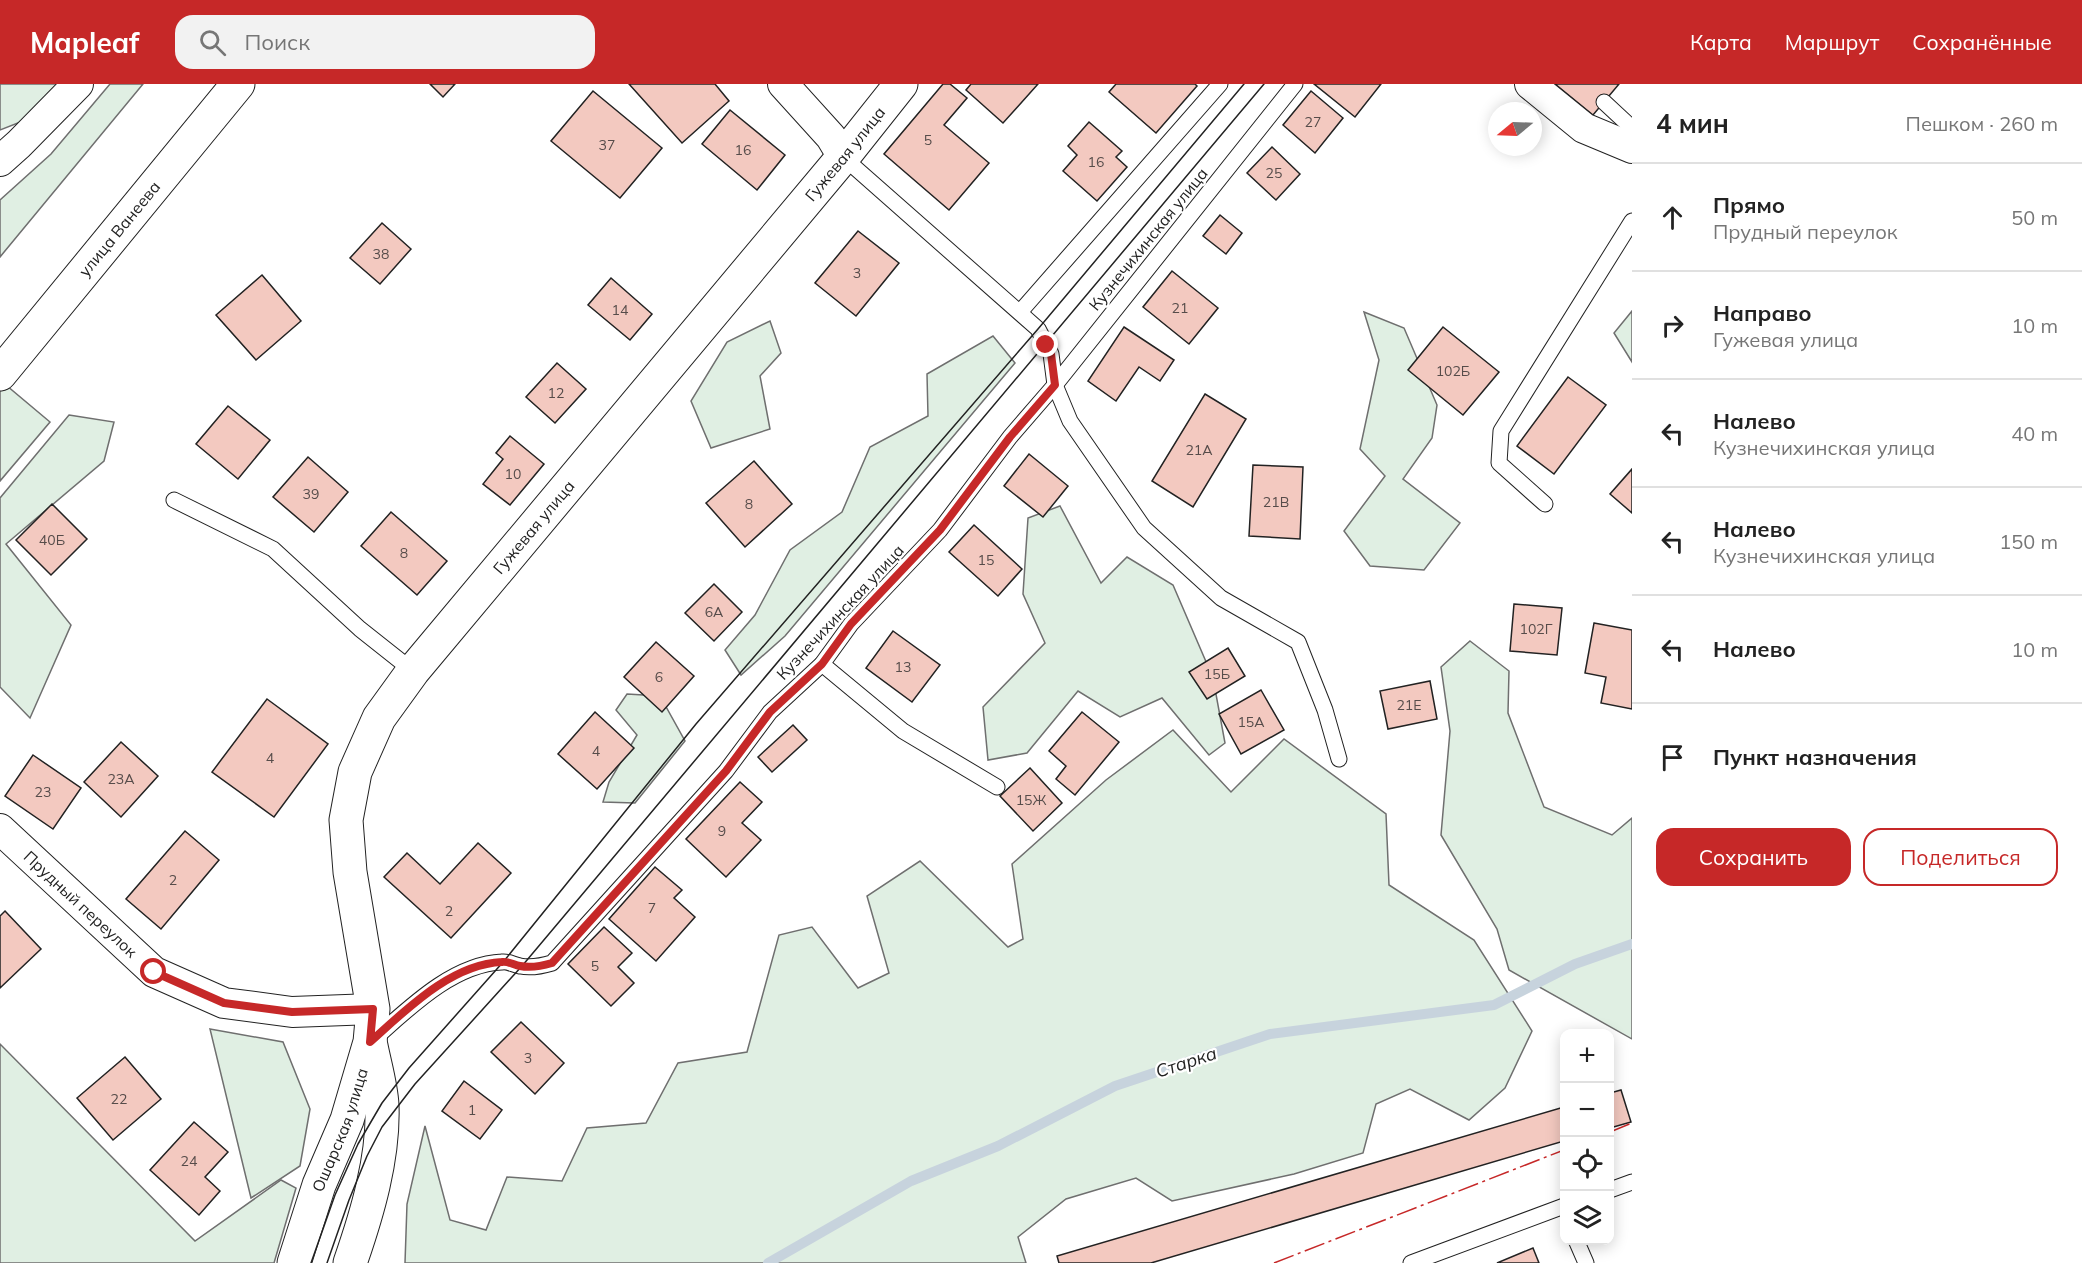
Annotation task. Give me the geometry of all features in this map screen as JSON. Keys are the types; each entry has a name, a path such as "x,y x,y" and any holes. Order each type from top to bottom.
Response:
{"street":[{"path":"0,161 78,84"},
{"name":"улица Ванеева","path":"0,374 238,84"},
{"name":"Гужевая улица","path":"370,1042 373,1009 350,872 346,820 355,772 379,718 413,671 843,157 901,84"},
{"path":"1530,84 1584,128 1632,148"},
{"path":"784,85 831,136 843,157"},
{"name":"Прудный переулок","path":"0,829 154,972 224,1003 292,1012 373,1009"},
{"name":"Ошарская улица","path":"294,1263 319,1185 347,1120 370,1042"},
{"name":"Ошарская улица","path":"350,1263 363,1226 377,1164 382,1127 382,1103 370,1042"}],"lane":[{"path":"1020,312 1220,84"},
{"name":"Кузнечихинская улица","path":"370,1042 422,996 471,968 504,961 522,966 552,963 726,771 770,712 822,664 851,624 940,530 1010,437 1055,385 1295,84"},
{"path":"1604,102 1632,129"},
{"path":"843,157 1038,329 1051,354 1055,385 1070,421 1144,528 1221,598 1298,642 1325,710 1339,759"},
{"path":"1545,504 1499,464 1501,431 1632,222"},
{"path":"174,500 273,549 360,628 413,671"},
{"path":"822,664 903,731 997,787"},
{"path":"1614,1189 1632,1182"},
{"path":"1411,1263 1560,1211"},
{"path":"1577,1245 1586,1263"}],"green space":[{"path":"0,84 59,84 28,119 0,130"},
{"path":"110,84 143,84 0,257 0,200 51,154"},
{"path":"1632,311 1632,362 1614,333"},
{"path":"1364,312 1404,328 1437,405 1432,438 1403,479 1460,523 1424,570 1370,566 1344,531 1385,476 1360,449 1379,360"},
{"path":"770,321 781,353 760,376 770,429 711,448 691,401 727,342"},
{"path":"993,336 1015,363 785,636 741,675 725,650 755,615 790,550 842,512 870,447 928,416 927,374"},
{"path":"0,380 50,422 0,481"},
{"path":"69,415 114,422 104,461 6,544 71,625 30,718 0,687 0,498"},
{"path":"1060,506 1101,583 1127,557 1173,585 1213,678 1225,743 1209,755 1162,698 1120,717 1078,691 1027,753 988,760 983,707 1045,643 1023,594 1028,518"},
{"path":"1470,641 1509,671 1508,713 1544,807 1612,835 1632,818 1632,1039 1509,970 1497,929 1441,835 1450,731 1441,667"},
{"path":"627,694 660,696 685,741 635,803 603,802 609,782 637,735 616,710"},
{"path":"1173,730 1231,792 1284,739 1386,814 1389,885 1474,940 1532,1031 1505,1088 1469,1120 1410,1089 1376,1104 1363,1153 1294,1174 1172,1201 1136,1178 1066,1199 1018,1237 1026,1263 405,1263 407,1204 425,1126 450,1220 486,1230 507,1177 562,1181 587,1128 646,1123 678,1063 747,1052 779,935 812,927 858,988 889,973 867,896 920,861 1008,947 1023,939 1012,864 1106,780"},
{"path":"210,1029 283,1042 310,1109 300,1166 251,1198"},
{"path":"0,1044 195,1241 281,1180 296,1188 274,1263 0,1263"}],"building":[{"path":"430,84 455,84 443,97"},
{"path":"629,84 715,84 729,101 682,143"},
{"path":"943,84 950,84 967,98 944,125 989,163 949,210 884,154"},
{"path":"971,84 1038,84 1003,123 966,90"},
{"path":"1116,84 1195,84 1197,86 1156,133 1109,92"},
{"path":"1314,84 1381,84 1355,117"},
{"path":"1555,84 1619,84 1593,115"},
{"path":"593,91 662,148 620,198 551,141"},
{"path":"1311,91 1343,118 1315,153 1283,125"},
{"path":"730,110 785,155 757,190 702,144"},
{"path":"1089,122 1122,151 1116,157 1127,167 1097,201 1063,171 1077,155 1068,146"},
{"path":"1272,147 1300,174 1276,200 1247,173"},
{"path":"1220,215 1242,233 1226,254 1203,236"},
{"path":"382,223 411,249 380,284 350,258"},
{"path":"858,231 899,263 856,316 815,283"},
{"path":"1172,271 1218,308 1189,344 1143,307"},
{"path":"262,275 301,321 256,360 216,315"},
{"path":"611,278 652,314 630,340 588,305"},
{"path":"1124,327 1174,360 1160,381 1139,367 1116,401 1088,381"},
{"path":"1443,327 1499,372 1463,415 1408,370"},
{"path":"557,363 586,389 555,423 526,397"},
{"path":"1568,377 1606,405 1554,474 1517,446"},
{"path":"1205,394 1246,419 1193,507 1152,481"},
{"path":"228,406 270,440 238,479 196,444"},
{"path":"510,436 544,464 510,505 483,484 503,459 496,453"},
{"path":"1029,454 1068,486 1043,517 1004,486"},
{"path":"308,457 348,492 314,532 273,497"},
{"path":"754,461 792,504 745,547 706,503"},
{"path":"1253,465 1303,467 1300,539 1249,536"},
{"path":"1632,469 1632,513 1610,494"},
{"path":"52,504 87,539 51,575 16,540"},
{"path":"391,512 447,561 417,595 361,546"},
{"path":"974,525 1022,569 998,596 949,552"},
{"path":"714,584 742,612 714,641 685,613"},
{"path":"1514,604 1562,608 1557,655 1510,651"},
{"path":"1594,623 1632,630 1632,709 1601,703 1606,677 1585,673"},
{"path":"893,631 940,665 912,702 866,668"},
{"path":"656,642 694,676 662,712 624,677"},
{"path":"1228,648 1245,676 1207,699 1189,672"},
{"path":"1430,681 1437,719 1388,729 1380,691"},
{"path":"1261,690 1284,730 1241,754 1219,714"},
{"path":"267,699 328,744 274,817 212,772"},
{"path":"595,712 634,748 597,789 558,754"},
{"path":"1082,712 1119,742 1075,795 1056,779 1066,766 1049,751"},
{"path":"793,725 807,740 772,772 758,757"},
{"path":"121,742 158,776 121,817 84,782"},
{"path":"33,755 81,788 53,829 5,796"},
{"path":"1030,768 1062,803 1033,831 1000,796"},
{"path":"740,782 762,802 742,823 761,840 726,877 686,839"},
{"path":"185,831 219,860 161,929 126,899"},
{"path":"478,843 511,873 451,938 384,877 407,853 440,884"},
{"path":"655,867 682,890 674,898 695,917 656,961 609,919"},
{"path":"5,911 41,949 0,988 0,916"},
{"path":"604,927 632,953 618,967 634,983 611,1006 568,964"},
{"path":"521,1022 564,1063 535,1094 491,1052"},
{"path":"125,1057 161,1099 113,1140 77,1098"},
{"path":"464,1081 502,1110 480,1139 442,1111"},
{"path":"1621,1090 1631,1122 1614,1127 1614,1092"},
{"path":"1560,1108 1560,1142 1151,1263 1059,1263 1057,1256"},
{"path":"194,1122 228,1152 205,1177 220,1191 199,1215 150,1170"},
{"path":"1533,1248 1539,1263 1497,1263"}],"waterway":[{"name":"Старка","path":"768,1263 911,1181 998,1146 1115,1086 1270,1034 1494,1005 1575,964 1632,944"}],"tram line":[{"path":"311,1263 335,1195 358,1144 382,1103 409,1068 504,961 696,724 1038,329 1244,84"},
{"path":"327,1263 367,1156 382,1127 415,1084 522,966 1264,84"}],"power":[{"path":"1614,1130 1632,1123"},
{"path":"1274,1263 1560,1152"}],"route":[{"path":"154,972 224,1003 292,1012 373,1009 370,1042 422,996 471,968 504,961 522,966 552,963 726,771 770,712 822,664 851,624 940,530 1010,437 1055,385 1051,354 1046,345"}]}
